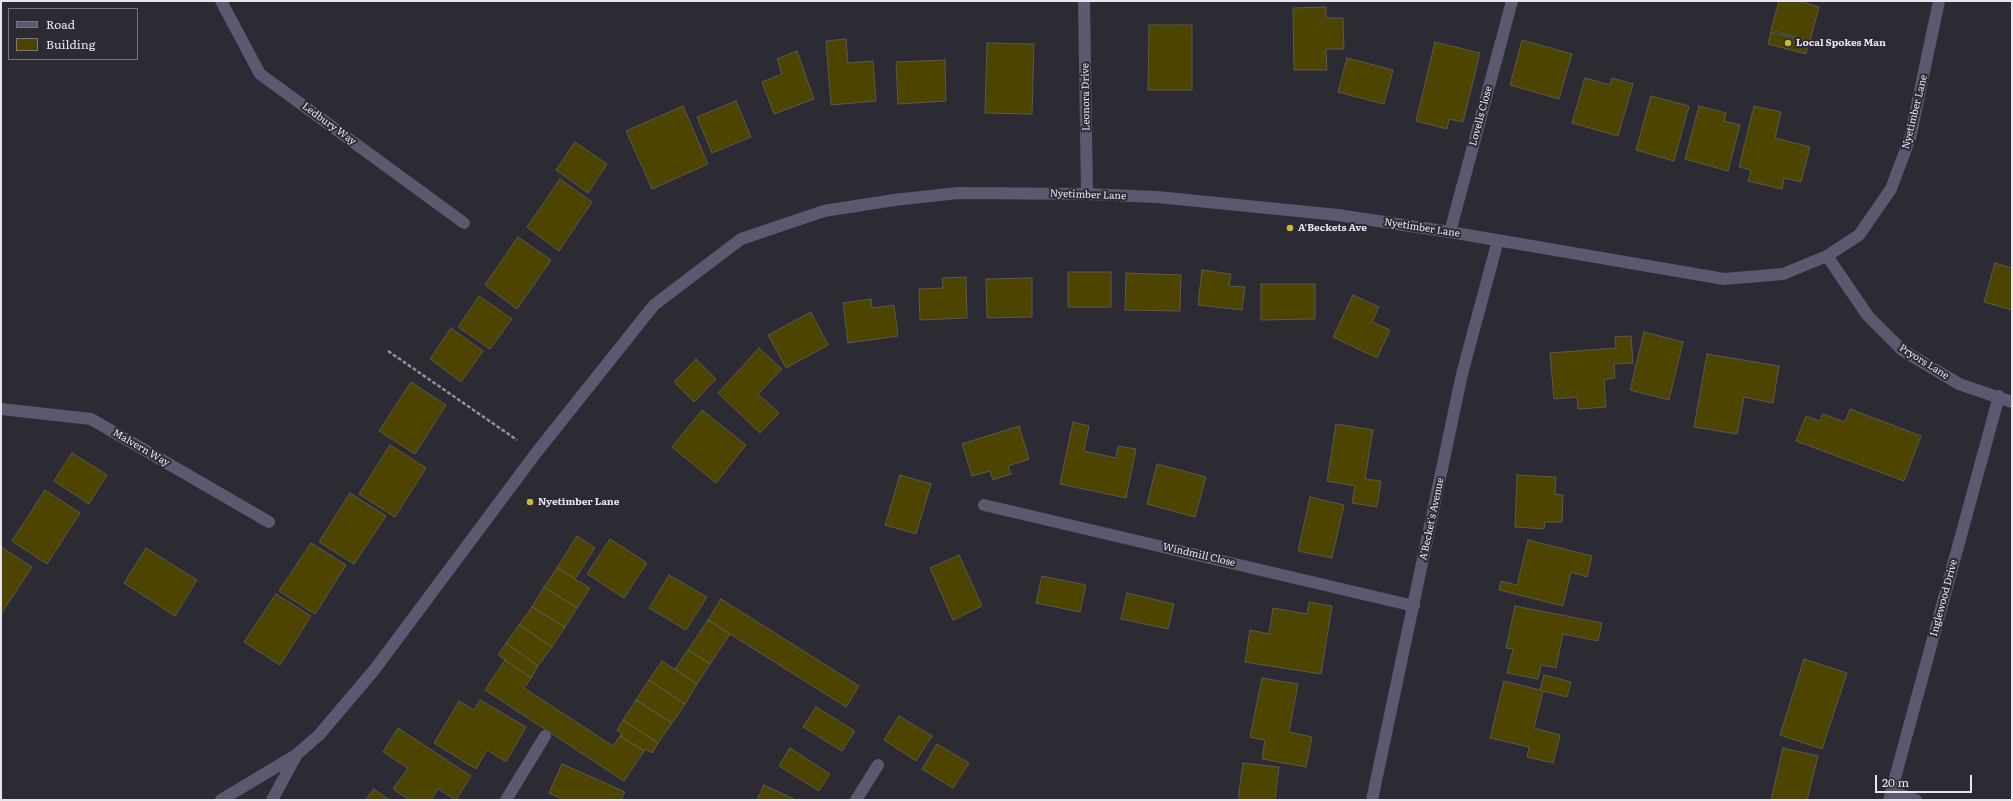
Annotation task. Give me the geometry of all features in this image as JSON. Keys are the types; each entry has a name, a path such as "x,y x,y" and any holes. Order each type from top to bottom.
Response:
{"street":[{"name":"Ledbury Way","path":"221,1 260,74 464,223"},
{"name":"Leonora Drive","path":"1084,1 1087,194"},
{"name":"Lovells Close","path":"1450,232 1512,1"},
{"name":"Nyetimber Lane","path":"221,800 296,755 319,734 375,669 536,453 654,305 741,239 824,211 894,200 958,192 1087,194 1157,197 1338,215 1450,232 1724,279 1783,274 1827,256 1859,235 1891,189 1910,138 1939,1"},
{"name":"A'Becket's Avenue","path":"1372,800 1462,374 1498,240"},
{"name":"Pryors Lane","path":"1827,256 1868,316 1902,350 1959,384 2012,402"},
{"name":"Inglewood Drive","path":"1891,796 1998,396"},
{"name":"Malvern Way","path":"1,409 91,419 269,522"},
{"name":"Windmill Close","path":"984,505 1414,606"},
{"path":"506,800 545,736"},
{"name":"Nyetimber Lane","path":"272,800 296,755"},
{"path":"856,800 878,765"},
{"path":"1891,796 1916,800"}],"path":[{"path":"388,351 536,453"}],"building":[{"path":"1779,1 1798,1 1819,7 1810,41 1771,30"},
{"path":"1326,7 1326,18 1343,18 1344,49 1326,49 1327,70 1294,70 1293,8"},
{"path":"1149,25 1192,25 1192,90 1148,90"},
{"name":"Local Spokes Man","path":"1771,32 1809,42 1806,54 1768,44"},
{"path":"846,39 848,63 873,61 876,101 831,105 826,41"},
{"path":"1522,40 1572,54 1559,99 1510,85"},
{"path":"1435,42 1480,53 1463,122 1449,119 1447,129 1416,121"},
{"path":"987,43 1034,44 1032,114 985,113"},
{"path":"797,51 814,99 774,114 762,82 782,74 777,59"},
{"path":"1347,58 1393,70 1384,104 1338,92"},
{"path":"945,60 946,101 898,104 896,62"},
{"path":"1585,78 1610,85 1612,78 1633,84 1618,136 1572,123"},
{"path":"1651,96 1689,106 1674,161 1636,150"},
{"path":"736,101 751,137 712,153 697,117"},
{"path":"683,106 708,164 652,189 626,131"},
{"path":"1699,106 1726,113 1724,121 1740,125 1728,171 1685,159"},
{"path":"1754,106 1781,112 1775,138 1810,147 1801,182 1784,178 1782,189 1748,181 1751,170 1739,167"},
{"path":"575,142 607,164 588,193 556,170"},
{"path":"560,179 592,202 559,251 527,227"},
{"path":"518,237 551,260 517,309 485,285"},
{"path":"1995,263 2012,268 2012,310 1984,302"},
{"path":"1202,270 1231,274 1229,286 1245,287 1242,310 1198,305"},
{"path":"1068,272 1111,272 1111,307 1068,307"},
{"path":"1126,273 1181,275 1180,311 1125,310"},
{"path":"966,277 967,318 920,320 919,289 943,288 942,278"},
{"path":"1032,278 1032,317 987,318 986,279"},
{"path":"1261,284 1315,284 1315,319 1261,320"},
{"path":"1353,295 1379,307 1372,322 1390,330 1377,358 1333,337"},
{"path":"479,296 512,319 490,349 458,327"},
{"path":"871,299 872,308 894,305 898,336 848,343 843,303"},
{"path":"811,312 828,345 786,368 768,335"},
{"path":"451,328 483,351 461,382 430,359"},
{"path":"1644,332 1683,342 1669,400 1630,390"},
{"path":"1631,336 1633,363 1614,364 1615,378 1604,380 1606,407 1578,409 1577,397 1554,399 1550,353 1616,348 1615,337"},
{"path":"759,348 782,369 758,394 779,413 760,433 718,393"},
{"path":"1707,354 1779,366 1773,403 1744,397 1737,434 1694,427"},
{"path":"696,359 716,379 694,402 674,382"},
{"path":"411,382 446,405 415,454 379,431"},
{"path":"1850,409 1921,436 1904,481 1796,441 1806,416 1820,421 1823,414 1845,422"},
{"path":"702,410 746,445 716,483 672,447"},
{"path":"1073,422 1089,426 1084,451 1116,458 1118,446 1136,449 1126,498 1060,484"},
{"path":"1336,424 1373,430 1365,479 1381,481 1377,507 1352,503 1355,486 1327,481"},
{"path":"1019,426 1029,459 1008,466 1011,474 993,480 990,471 972,476 962,444"},
{"path":"390,445 426,468 395,517 359,494"},
{"path":"72,453 107,475 89,504 54,481"},
{"path":"1157,464 1206,477 1195,517 1147,504"},
{"path":"900,475 931,484 916,534 885,525"},
{"path":"1517,475 1556,477 1555,494 1563,495 1562,522 1545,522 1544,529 1515,527"},
{"path":"45,490 80,513 47,564 12,541"},
{"path":"350,493 386,516 354,564 319,542"},
{"path":"1310,497 1344,505 1332,558 1298,551"},
{"path":"577,536 595,548 575,579 557,568"},
{"path":"610,539 647,563 624,598 587,574"},
{"path":"1528,540 1592,556 1587,577 1571,572 1563,606 1499,590 1501,581 1517,585"},
{"path":"311,543 346,565 315,614 279,591"},
{"path":"1,547 32,567 1,614"},
{"path":"146,548 197,580 175,616 124,583"},
{"path":"959,555 982,606 953,620 930,568"},
{"path":"557,568 590,588 577,608 544,587"},
{"path":"669,575 707,597 686,630 649,608"},
{"path":"1042,576 1086,585 1080,612 1036,603"},
{"path":"544,587 577,608 565,627 532,607"},
{"path":"1127,593 1174,604 1168,629 1121,619"},
{"path":"276,594 311,616 280,665 244,642"},
{"path":"721,599 859,686 846,707 708,620"},
{"path":"1309,602 1332,606 1321,674 1245,662 1250,630 1269,634 1273,608 1307,614"},
{"path":"1515,606 1602,623 1598,641 1563,634 1556,668 1541,665 1538,679 1507,673 1513,649 1506,648"},
{"path":"532,607 565,627 552,647 519,625"},
{"path":"708,620 730,634 710,664 688,650"},
{"path":"519,625 552,647 538,666 506,643"},
{"path":"506,643 538,666 531,678 498,655"},
{"path":"688,650 710,664 697,684 675,669"},
{"path":"1804,659 1847,673 1822,749 1780,735"},
{"path":"505,660 531,678 524,688 613,746 620,736 644,751 624,781 485,690"},
{"path":"662,661 697,684 685,704 649,680"},
{"path":"1544,675 1571,682 1567,697 1543,691 1534,728 1560,735 1553,763 1527,757 1529,747 1490,738 1504,681 1540,690"},
{"path":"1262,678 1298,684 1289,732 1312,737 1306,767 1262,759 1265,740 1250,737"},
{"path":"649,680 685,704 672,723 636,700"},
{"path":"480,700 526,727 506,762 487,750 476,769 434,743 459,701 474,710"},
{"path":"636,700 672,723 658,743 623,720"},
{"path":"816,707 855,731 842,751 803,727"},
{"path":"899,716 932,736 916,761 884,740"},
{"path":"623,720 658,743 652,753 645,749 644,751 620,736 622,733 617,730"},
{"path":"398,728 471,776 456,800 438,789 431,800 410,800 393,789 408,768 383,752"},
{"path":"937,744 969,763 953,788 922,769"},
{"path":"790,748 830,774 819,791 779,766"},
{"path":"1783,748 1818,756 1807,800 1771,800"},
{"path":"1243,763 1279,767 1275,800 1238,800"},
{"path":"562,764 625,792 621,800 564,800 549,793"},
{"path":"764,785 796,800 757,800"},
{"path":"374,789 389,800 365,800"}],"place":[{"name":"Local Spokes Man","path":"1788,43"},
{"name":"A'Beckets Ave","path":"1290,228"},
{"name":"Nyetimber Lane","path":"530,502"}]}
